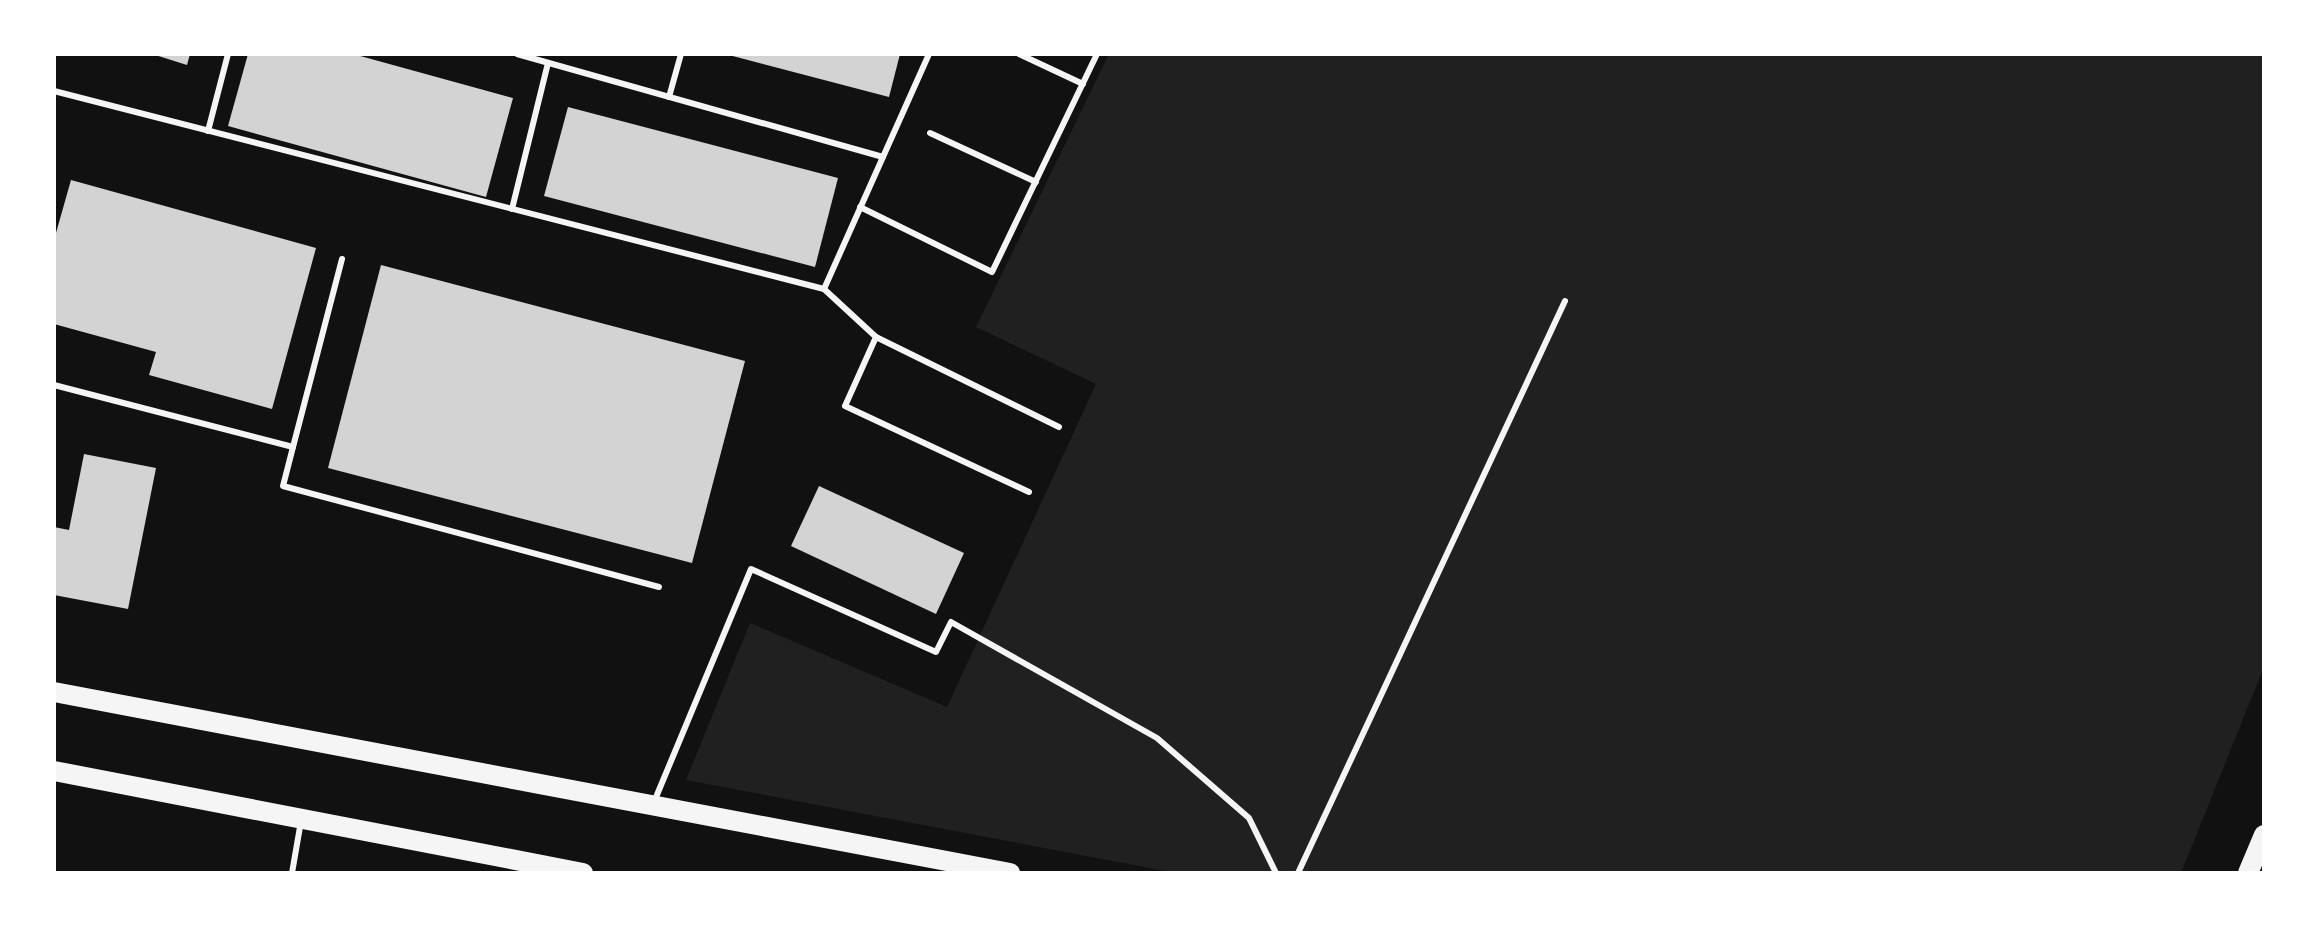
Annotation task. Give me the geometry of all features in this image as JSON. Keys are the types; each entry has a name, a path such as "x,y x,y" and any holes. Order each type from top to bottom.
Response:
{"main road":[{"path":"54,692 1010,873"},
{"path":"54,771 583,873"},
{"path":"2248,873 2264,835"}],"lane":[{"path":"208,131 228,54"},
{"path":"517,54 883,157"},
{"path":"669,97 681,54"},
{"path":"824,289 929,54"},
{"path":"1019,54 1083,84"},
{"path":"860,207 992,272 1097,54"},
{"path":"512,209 548,63"},
{"path":"54,91 824,289 876,337 1059,427"},
{"path":"930,133 1036,182"},
{"path":"342,259 283,486 659,587"},
{"path":"1298,873 1565,301"},
{"path":"876,337 845,406 1029,492"},
{"path":"54,385 293,447"},
{"path":"653,806 751,569 936,652 951,622 1157,738 1249,818 1276,873"},
{"path":"292,873 301,818"}],"shaded area":[{"path":"1109,54 2264,54 2264,667 2181,873 1176,873 686,780 750,623 947,707 1096,384 976,327"}],"building":[{"path":"152,54 190,54 187,65"},
{"path":"248,54 353,54 513,98 486,197 228,126"},
{"path":"725,54 900,54 889,97"},
{"path":"568,107 838,178 815,267 544,196"},
{"path":"71,180 316,248 272,409 149,375 156,352 54,324 54,240"},
{"path":"381,265 745,361 692,563 328,468"},
{"path":"84,454 156,468 128,609 54,595 54,527 69,530"},
{"path":"819,486 964,553 936,614 791,546"}]}
